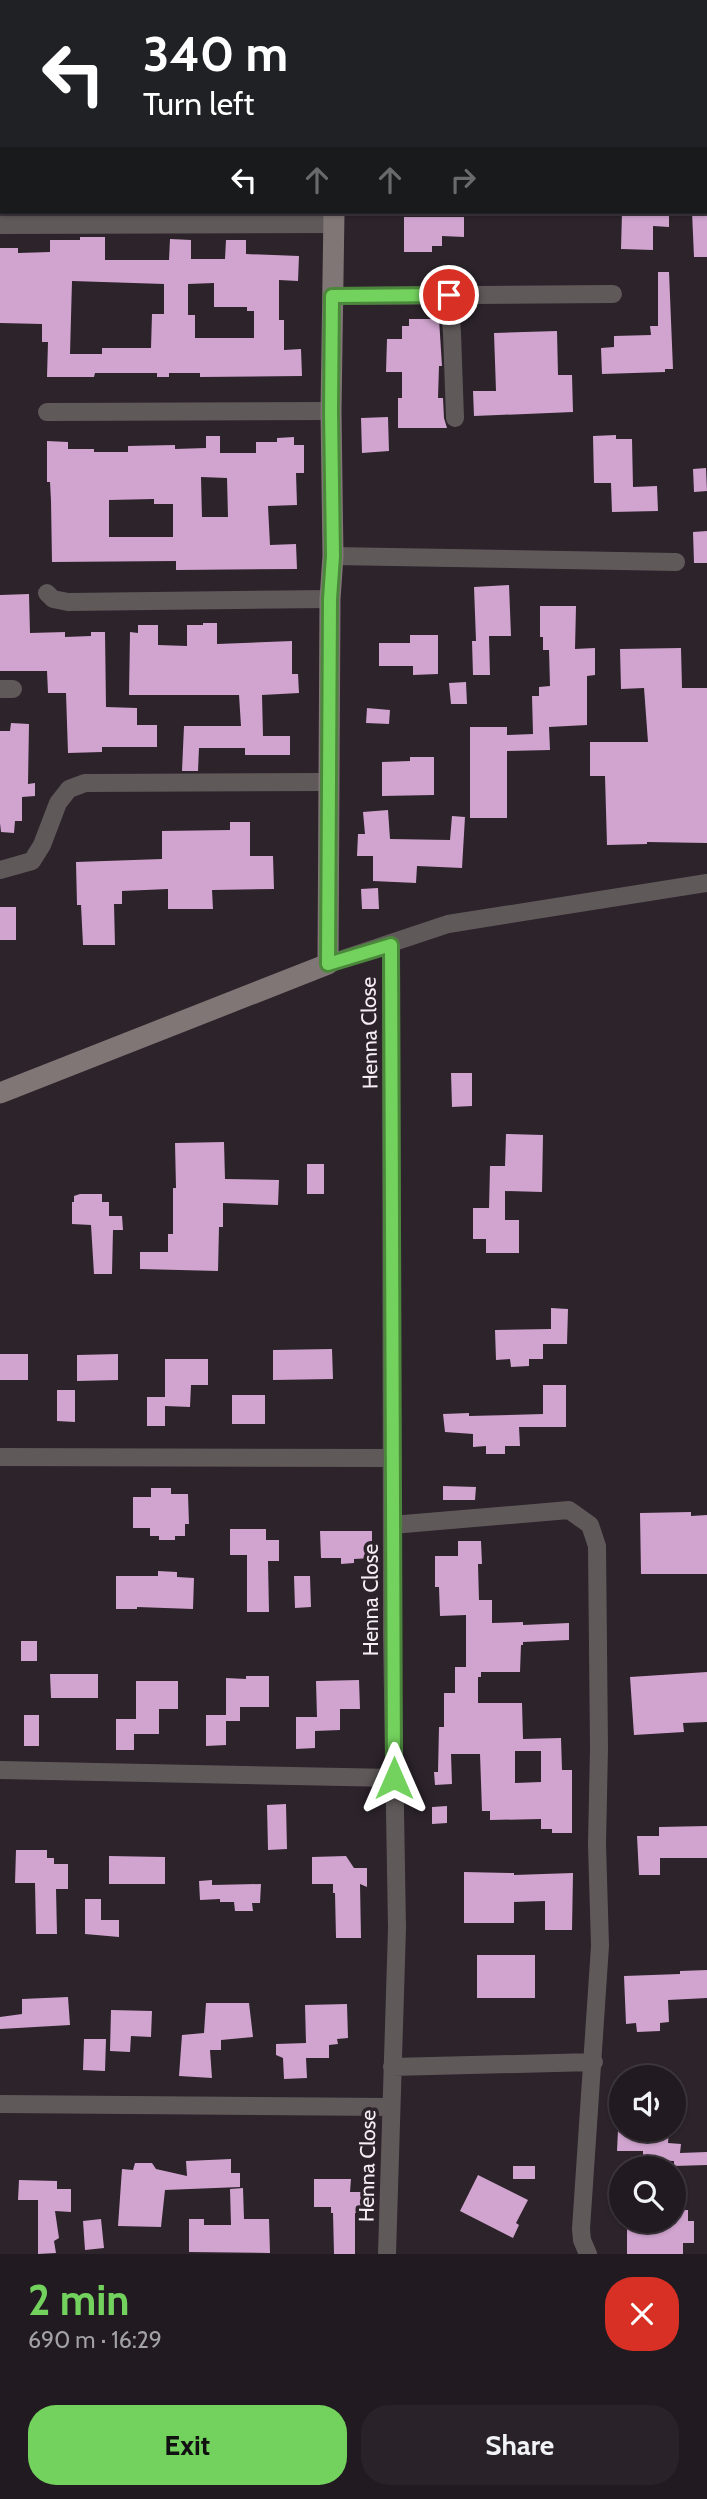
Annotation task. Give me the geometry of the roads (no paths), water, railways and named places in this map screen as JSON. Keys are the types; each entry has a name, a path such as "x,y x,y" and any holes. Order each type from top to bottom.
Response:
{"street":[{"path":"0,225 132,218 334,218 328,964"},
{"path":"332,296 613,294"},
{"path":"449,295 455,418"},
{"path":"47,412 331,411"},
{"path":"333,556 676,562"},
{"path":"47,593 60,601 330,599"},
{"path":"0,870 32,861 42,845 58,803 69,789 85,783 329,782"},
{"path":"0,1093 328,964 448,924 707,883"},
{"name":"Henna Close","path":"387,2254 397,1928 391,945"},
{"path":"0,1457 393,1458"},
{"path":"393,1525 569,1510 590,1525 597,1546 597,1844 600,1946 581,2229 588,2254"},
{"path":"0,1770 394,1778"},
{"path":"392,2067 594,2062"},
{"path":"0,2104 391,2107"}]}
